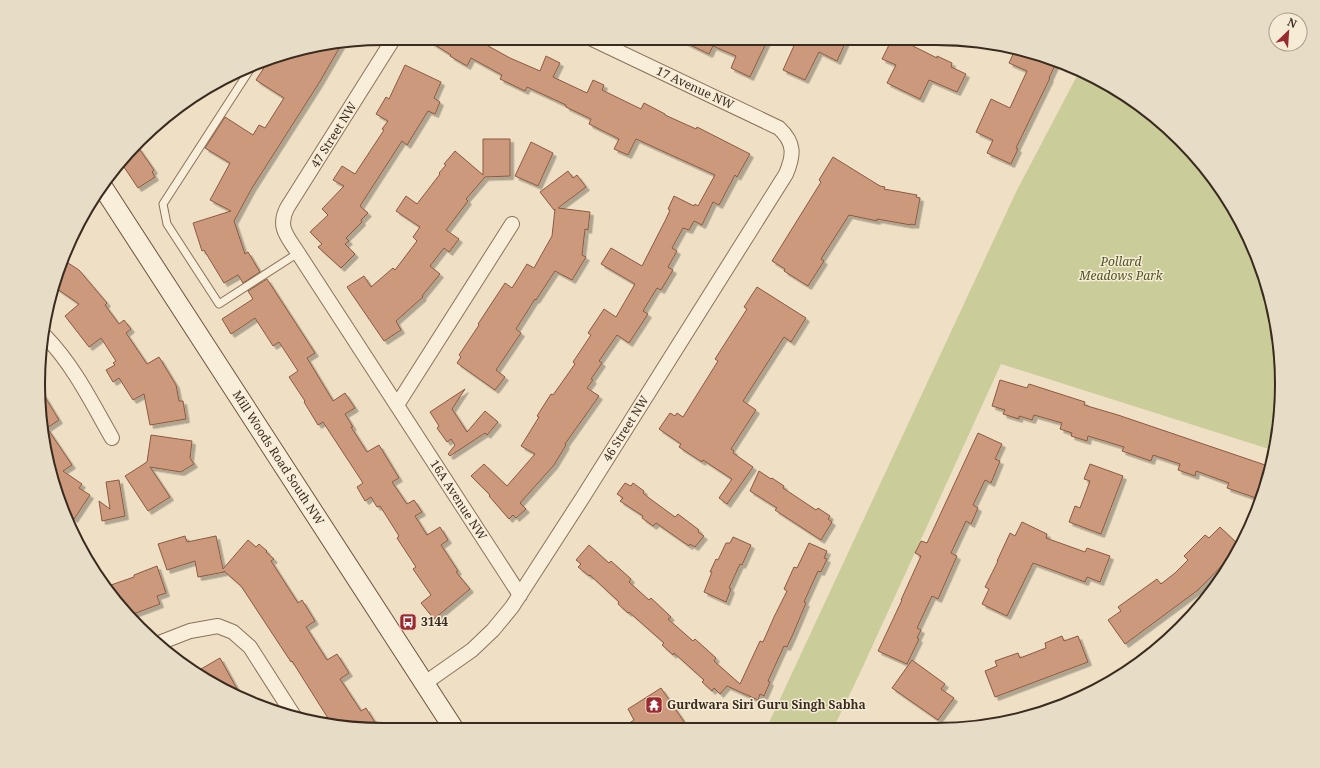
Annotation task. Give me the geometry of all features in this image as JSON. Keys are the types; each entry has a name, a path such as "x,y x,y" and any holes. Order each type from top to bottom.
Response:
{"street":[{"name":"47 Street NW","path":"286,234 282,222 287,208 390,45"},
{"name":"17 Avenue NW","path":"605,45 779,128 786,134 792,147"},
{"name":"46 Street NW","path":"425,683 483,640 503,618 520,595 786,174 792,156 792,147"},
{"name":"Mill Woods Road South NW","path":"105,191 450,723"},
{"path":"397,405 512,224"},
{"name":"16A Avenue NW","path":"286,234 520,595"},
{"path":"48,339 71,367 112,438"},
{"path":"163,641 190,631 218,626 233,632 250,647 290,709"}],"lane":[{"path":"247,74 163,204 167,224 219,304 298,253"}],"green space":[{"name":"Pollard Meadows Park","path":"1077,76 1106,90 1124,102 1160,129 1176,144 1205,178 1230,215 1249,254 1257,275 1268,318 1274,362 1274,406 1268,449 1001,364 836,723 769,723 1016,192"}],"building":[{"path":"435,45 486,45 510,58 540,71 546,56 560,63 553,77 587,93 593,80 604,85 602,90 641,109 644,103 665,115 696,129 697,127 750,154 737,177 735,175 719,205 713,202 702,225 694,221 689,230 683,228 672,248 677,251 668,267 673,270 661,290 657,288 643,311 648,314 629,343 617,335 599,361 602,363 591,379 593,380 587,388 599,396 565,444 566,445 554,465 520,503 526,509 516,518 513,515 509,519 489,496 490,495 471,476 484,464 507,486 535,454 521,446 539,417 537,416 551,394 553,395 575,364 573,362 591,335 588,333 604,309 616,317 635,284 601,264 611,248 642,266 666,219 670,210 668,209 674,196 694,206 695,204 698,206 715,175 636,139 628,155 614,149 619,139 589,124 591,119 566,107 566,105 527,87 525,91 500,79 502,75 471,58 467,66 450,56 451,55"},
{"path":"690,45 765,45 750,77 731,68 736,56 713,46 709,54"},
{"path":"794,45 844,45 837,61 819,52 805,80 783,70"},
{"path":"889,45 911,45 937,58 937,56 952,63 951,67 966,74 957,92 929,80 920,99 887,83 896,65 882,59"},
{"path":"339,48 319,83 252,188 234,221 245,254 248,252 260,272 243,283 238,275 224,283 204,250 202,251 193,223 231,211 210,200 230,163 205,148 225,117 253,135 259,125 265,128 284,98 256,80 264,67 296,57"},
{"path":"1013,54 1054,67 1016,148 1018,149 1011,164 987,153 993,140 976,132 991,99 1010,108 1027,71 1009,63"},
{"path":"405,65 441,82 434,98 440,102 435,114 428,111 407,145 402,141 360,206 368,213 361,220 362,222 346,238 349,241 345,244 355,254 341,268 318,247 322,244 310,232 328,215 322,209 344,186 333,180 342,166 355,174 384,130 382,129 388,121 376,114 386,97 389,99"},
{"path":"483,139 510,139 510,176 485,177 466,199 468,201 446,230 459,239 449,252 444,248 430,266 440,274 422,296 423,297 396,321 401,330 384,341 347,287 364,276 371,287 393,268 395,270 417,241 413,237 420,227 396,211 406,196 417,204 440,174 439,173 446,165 444,164 455,151 483,175"},
{"path":"531,142 553,153 538,186 515,176"},
{"path":"139,149 154,170 152,172 155,177 138,188 124,167"},
{"path":"833,157 880,186 885,187 884,189 917,195 916,197 920,198 915,225 877,219 877,221 849,215 821,259 824,261 808,286 784,271 785,269 772,261 821,182 819,180"},
{"path":"568,171 573,178 577,175 586,187 558,208 590,212 588,230 585,229 582,255 586,257 572,280 555,271 536,300 535,299 516,329 521,333 496,370 505,377 495,390 457,363 461,357 459,355 505,283 512,288 527,264 534,268 552,236 555,209 554,210 540,192"},
{"path":"68,263 79,270 107,303 105,305 119,324 124,320 131,329 126,333 147,364 159,357 176,385 179,401 183,401 186,419 150,425 144,394 133,400 119,378 113,382 106,370 115,365 113,363 116,361 101,338 89,347 65,316 79,304 59,290"},
{"path":"267,279 315,353 307,358 333,401 345,393 355,408 345,414 353,427 351,427 367,452 379,445 399,478 392,482 407,504 414,500 422,512 415,516 427,535 440,527 448,540 441,545 458,571 456,572 470,589 434,619 421,603 431,595 413,569 416,567 397,538 399,536 380,506 377,507 371,497 365,501 357,487 363,483 323,422 318,425 304,402 305,401 289,377 298,371 279,342 273,346 255,318 231,334 222,319 253,299 248,291"},
{"path":"757,287 806,318 791,342 784,337 743,401 756,410 731,449 734,451 733,453 753,467 727,504 719,498 732,479 703,460 702,462 679,447 681,444 659,429 670,413 675,416 677,413 683,417 718,361 715,359 747,309 744,307"},
{"path":"1000,380 1027,388 1029,384 1085,402 1084,405 1265,465 1263,472 1255,498 1227,488 1229,483 1196,471 1195,476 1178,470 1180,464 1153,455 1151,461 1122,451 1124,447 1088,436 1087,441 1071,436 1072,433 1060,429 1062,423 1034,415 1032,420 1019,416 1019,419 1003,414 1005,410 992,406"},
{"path":"465,389 452,409 467,432 485,411 498,422 487,435 485,433 450,456 448,454 455,445 451,439 447,442 437,428 439,426 430,412"},
{"path":"46,398 59,420 48,427"},
{"path":"48,430 72,465 63,471 82,484 79,488 90,495 74,519 63,493"},
{"path":"978,433 1002,444 995,459 1000,461 991,483 985,480 973,505 978,508 971,524 966,521 951,553 957,556 938,599 932,596 917,628 921,630 917,638 919,639 907,664 878,651 921,556 915,553 921,541 927,543"},
{"path":"151,435 192,441 190,458 194,464 181,472 150,467 170,497 148,511 125,476 147,462"},
{"path":"1090,464 1123,476 1101,534 1069,522 1075,506 1080,508 1090,481 1084,479"},
{"path":"759,471 784,486 783,488 816,510 818,508 830,516 828,519 832,522 821,540 775,510 777,508 750,491"},
{"path":"119,480 125,516 102,521 99,501 110,509 106,482"},
{"path":"625,483 631,486 633,483 644,491 643,493 649,498 675,517 678,514 699,530 698,532 704,536 695,547 690,544 689,546 656,523 653,526 642,518 643,516 620,501 623,498 617,494"},
{"path":"1022,522 1047,534 1046,538 1085,552 1087,548 1110,556 1100,582 1087,577 1085,582 1033,563 1007,616 982,604 989,589 985,587 1010,533 1015,536"},
{"path":"1220,527 1236,542 1223,564 1198,590 1125,644 1108,620 1121,611 1118,607 1157,579 1161,584 1188,560 1184,556 1205,535 1209,538"},
{"path":"185,536 187,542 216,536 223,569 248,540 256,547 259,544 274,559 271,561 298,603 302,600 315,621 306,627 327,660 337,654 349,673 340,679 361,711 366,708 375,723 328,718 292,661 291,662 241,586 224,571 198,577 195,561 167,570 158,544"},
{"path":"733,537 751,545 729,588 731,589 726,602 704,592 716,559 718,560 726,543 730,543"},
{"path":"809,543 827,551 824,558 827,559 821,572 818,571 804,602 806,603 793,634 787,647 784,646 768,681 770,682 764,696 760,694 758,700 727,686 720,694 714,688 712,691 702,682 704,680 674,653 673,655 662,645 664,643 618,604 619,602 590,575 589,576 578,567 581,564 576,560 589,545 609,563 611,561 631,579 629,582 649,600 651,598 671,617 668,619 693,641 695,639 716,658 714,661 740,684 760,641 763,642 787,591 784,589 794,567 797,568"},
{"path":"157,566 166,593 157,596 160,604 134,614 129,608 111,585 134,577 134,575"},
{"path":"1062,636 1064,641 1078,636 1088,662 995,697 985,671 997,666 995,661 1018,653 1020,658 1046,648 1045,643"},
{"path":"220,658 237,690 214,678 201,669"},
{"path":"912,660 945,684 941,689 954,698 938,720 892,688"},
{"name":"Gurdwara Siri Guru Singh Sabha","path":"661,688 685,723 629,723 634,720 628,709"}],"place":[{"name":"3144","path":"408,622"},
{"name":"Gurdwara Siri Guru Singh Sabha","path":"654,705"}]}
